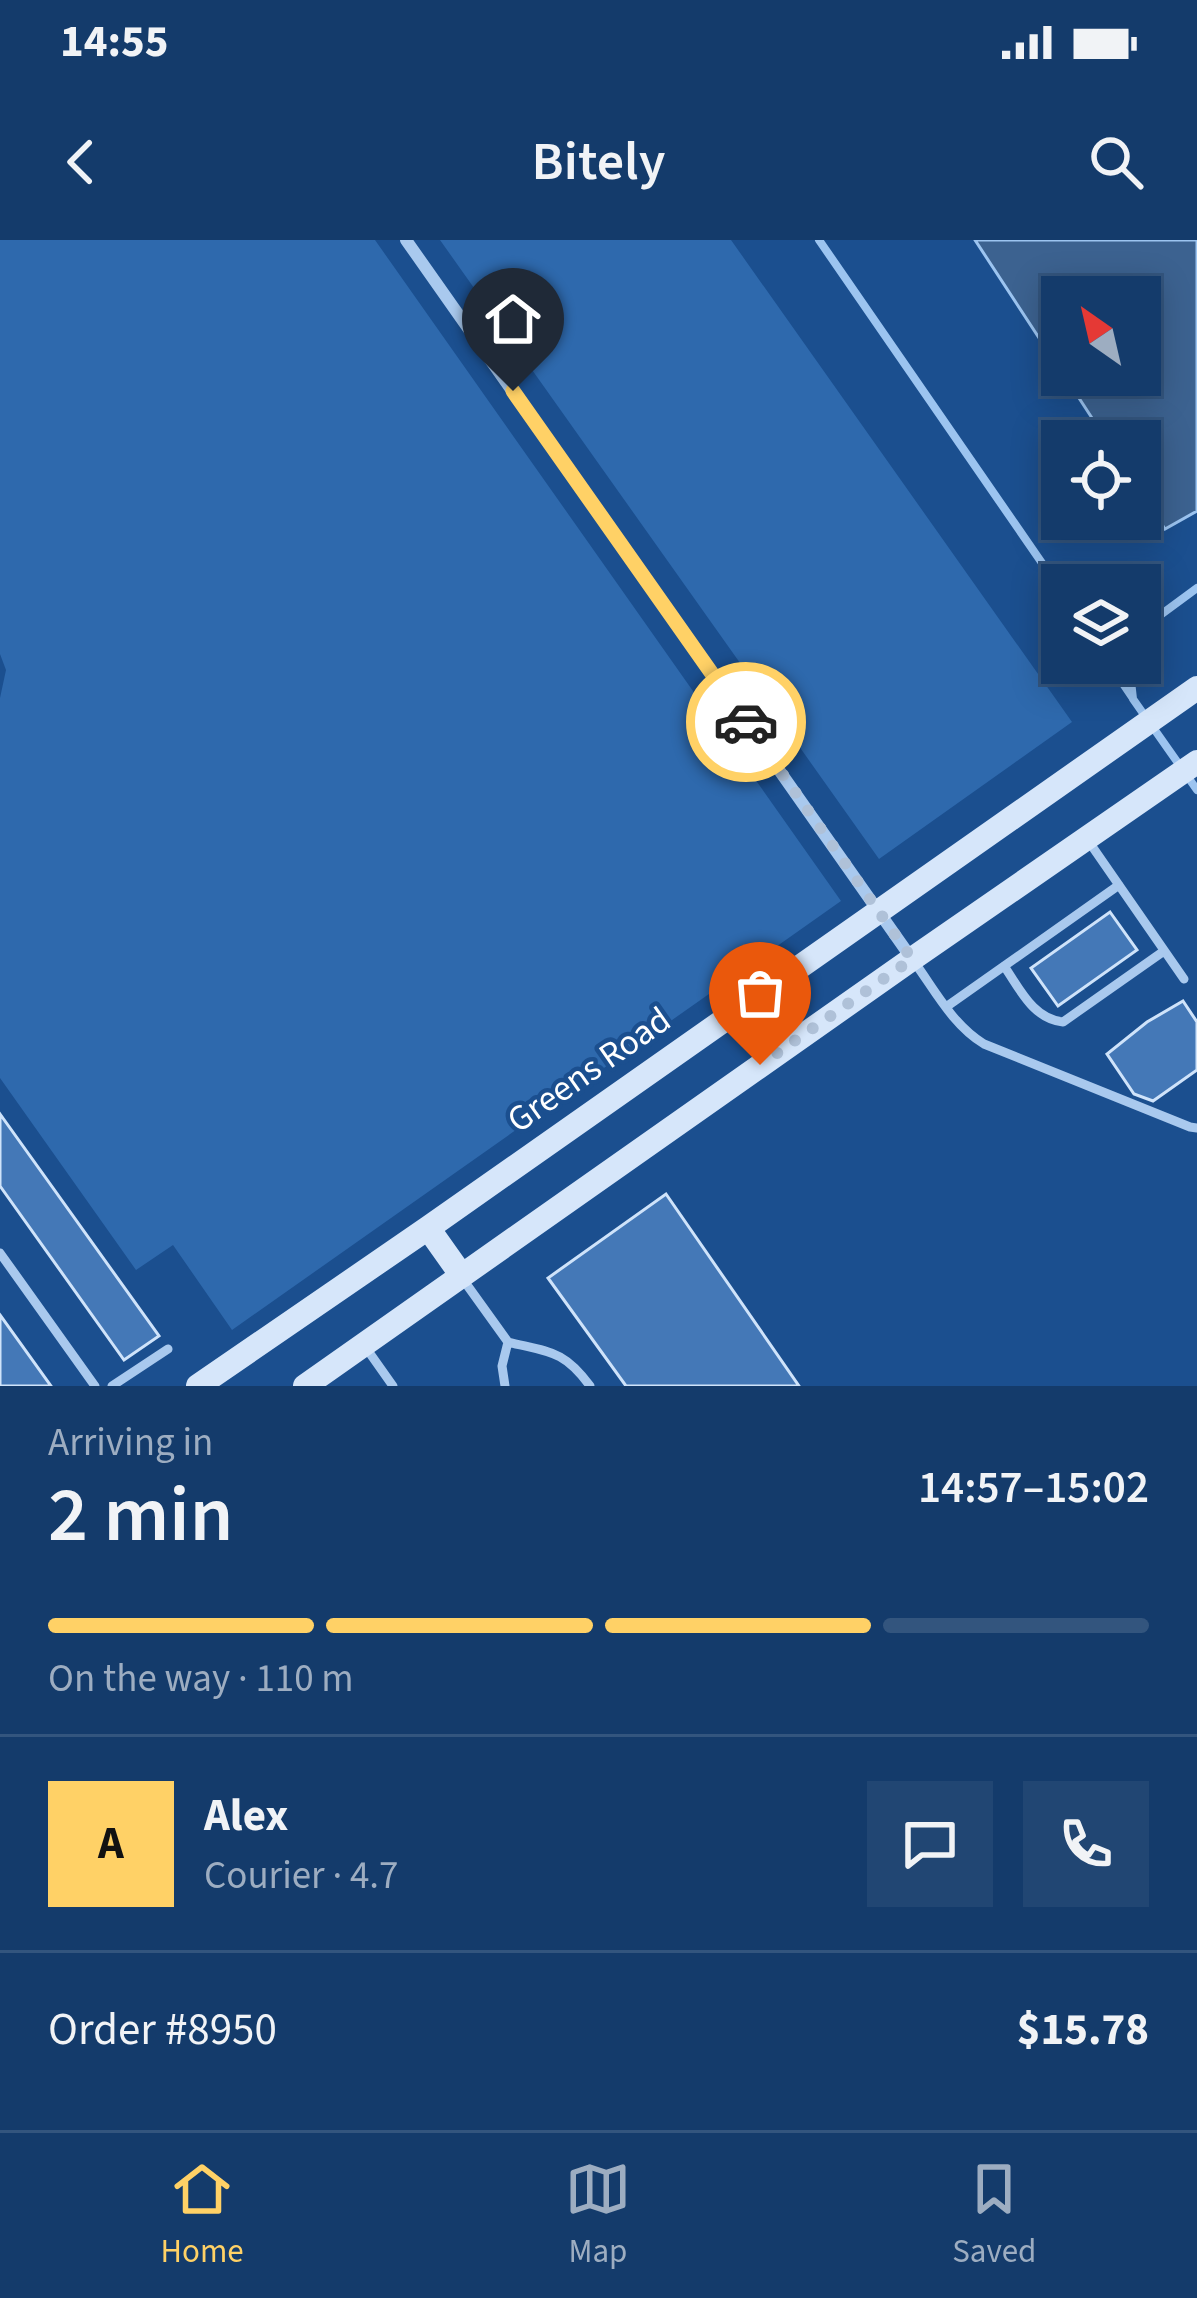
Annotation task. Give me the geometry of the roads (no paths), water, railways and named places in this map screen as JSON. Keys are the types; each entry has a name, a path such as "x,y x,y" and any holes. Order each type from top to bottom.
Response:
{"main road":[{"name":"Greens Road","path":"198,1386 1197,688"},
{"path":"305,1386 1197,762"},
{"path":"428,1228 462,1276"}],"street":[{"path":"406,240 912,959"}],"lane":[{"path":"1088,839 1184,979"},
{"path":"946,1006 1119,885"},
{"path":"1004,966 1039,1014 1063,1022 1164,951"},
{"path":"912,959 968,1034 1197,1128"},
{"path":"0,1253 95,1386"},
{"path":"462,1276 508,1342 573,1362 590,1386"},
{"path":"506,1386 502,1366 508,1342"},
{"path":"364,1346 394,1386"},
{"path":"112,1386 167,1349"}],"waterway":[{"path":"819,240 1043,564"},
{"path":"1161,615 1197,588"},
{"path":"1123,684 1132,697"},
{"path":"1131,684 1133,699 1197,790"}]}
